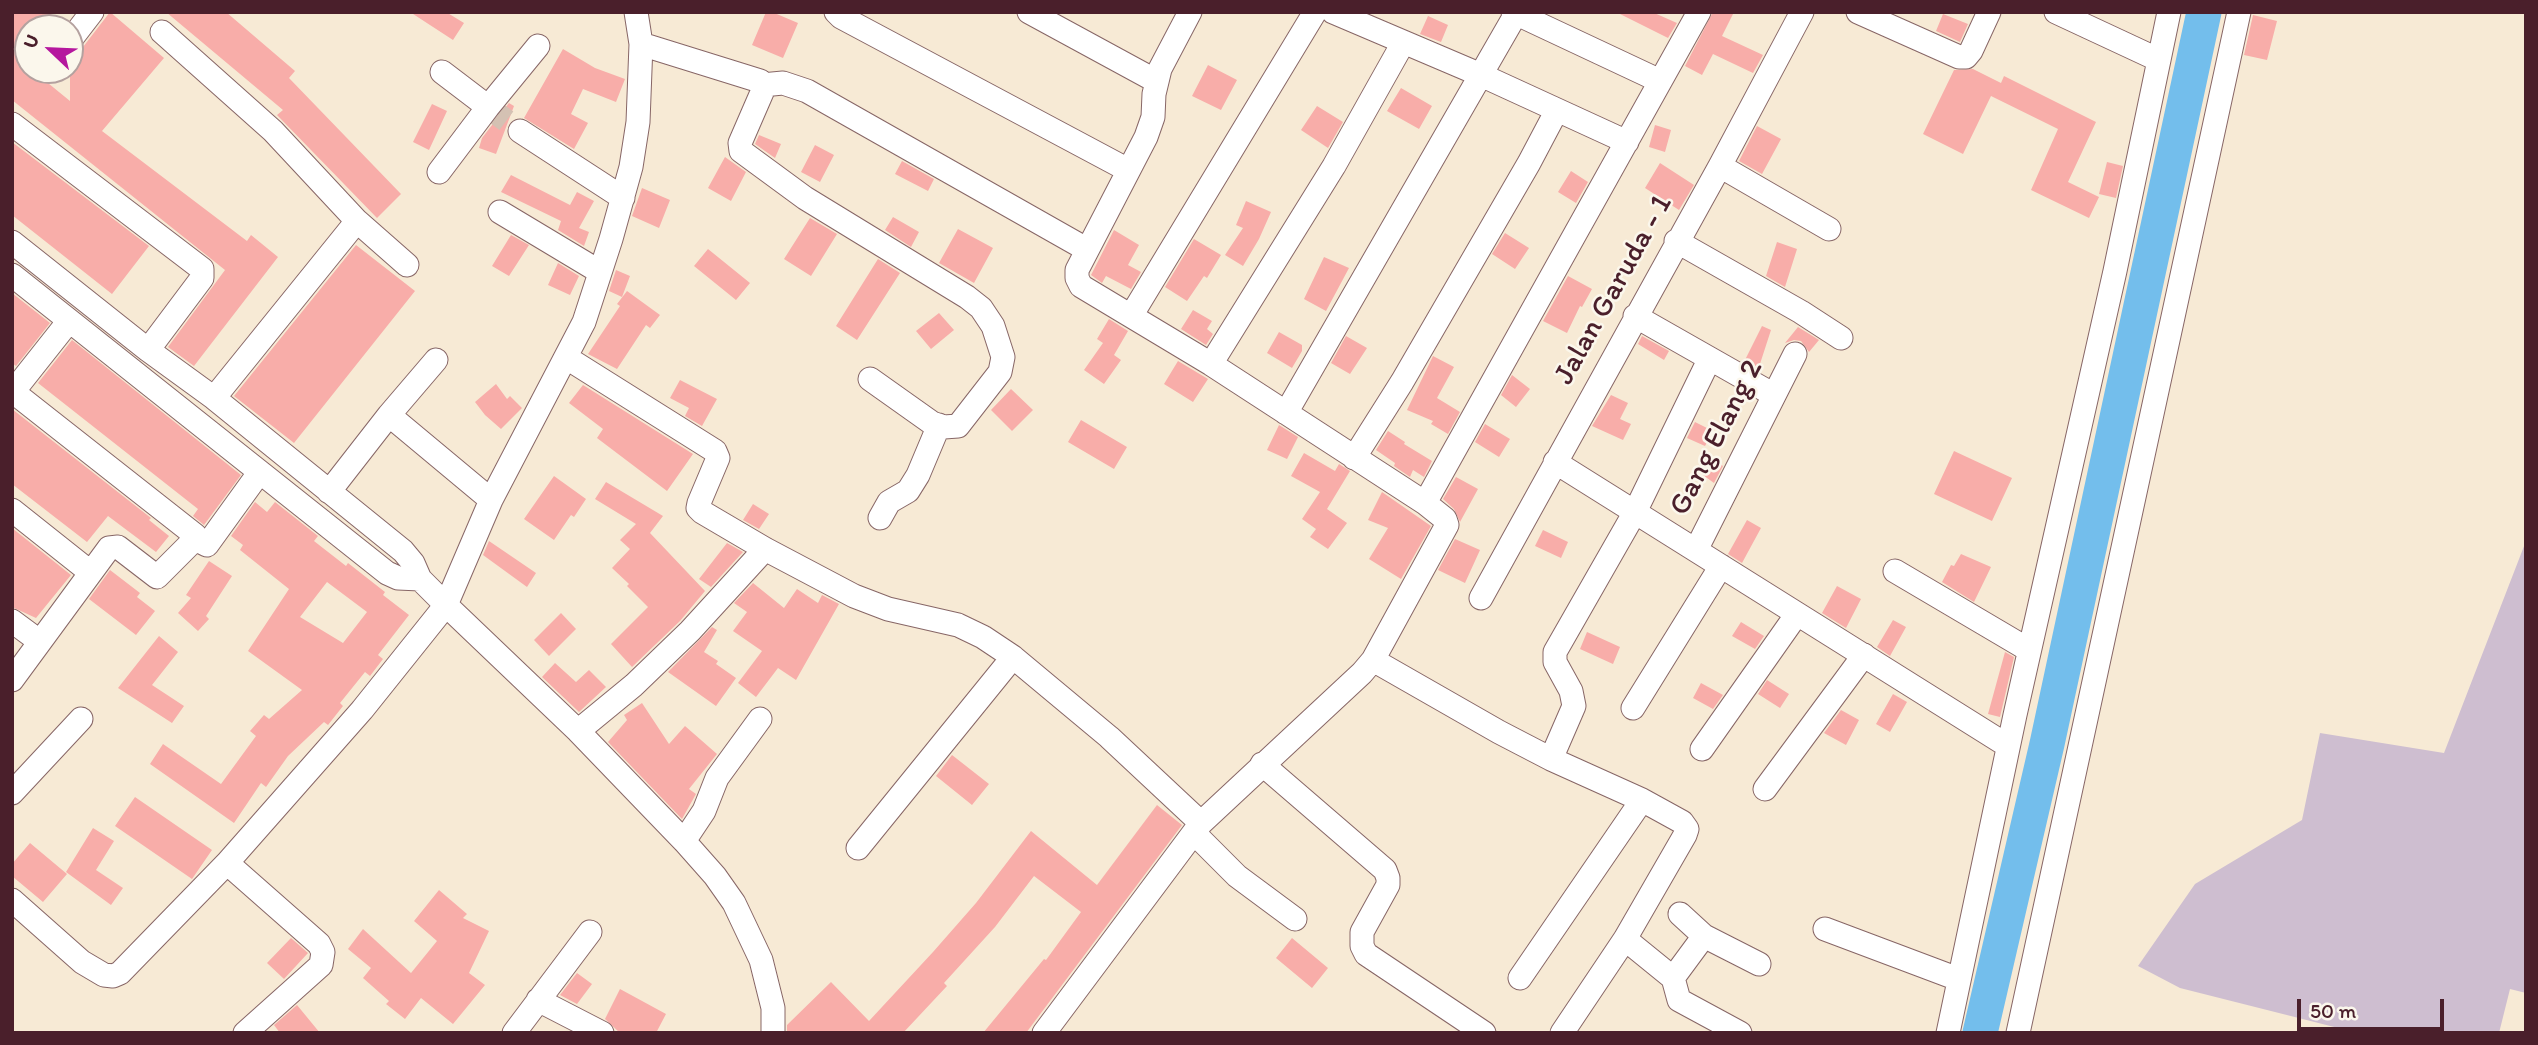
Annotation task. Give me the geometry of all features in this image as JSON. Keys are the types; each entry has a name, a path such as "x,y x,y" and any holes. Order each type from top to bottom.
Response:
{"street":[{"path":"12,900 82,962 104,975 113,976 120,973 227,863 362,710 446,606 491,500 584,322 600,272 623,198 638,122 640,44 636,12"},
{"path":"836,12 841,18 1128,170"},
{"path":"1029,12 1156,81"},
{"path":"1044,1033 1197,828 1262,764 1363,673 1373,660 1447,525 1445,519 1425,503 1211,364 1081,286 1077,270 1150,128 1156,81 1190,12"},
{"path":"1131,316 1315,12"},
{"path":"1333,12 1367,18 1404,43 1627,142"},
{"name":"Jalan Garuda - 1","path":"1481,598 1802,12"},
{"path":"1858,12 1959,57 1966,57 1989,12"},
{"path":"2056,12 2159,60"},
{"path":"1948,1033 2169,12"},
{"path":"2018,1033 2239,12"},
{"path":"1286,413 1515,13 1660,81"},
{"path":"1425,503 1627,142 1693,14"},
{"path":"162,32 274,131 357,221 407,265"},
{"path":"1211,364 1334,166 1404,43"},
{"path":"640,44 755,78 763,90 740,143 744,154 805,198 967,297 988,316 1003,357 1000,372 958,426 932,423 870,379"},
{"path":"439,172 538,46"},
{"path":"442,72 488,107"},
{"path":"762,85 783,83 807,91 1086,249"},
{"path":"1354,458 1448,304 1558,110"},
{"path":"12,124 202,269 202,278 148,350"},
{"path":"520,131 623,198"},
{"path":"1720,166 1829,229"},
{"path":"500,212 600,272"},
{"path":"214,398 357,221"},
{"path":"12,242 148,350 214,398 404,551 420,579 446,606 578,731 684,841 734,903 761,960 773,1008 773,1033"},
{"path":"1676,242 1801,312 1841,338"},
{"path":"12,275 387,573 398,578 420,579"},
{"path":"1635,316 1774,395"},
{"path":"12,680 90,572 113,546 118,547 153,576 159,577 195,541 195,535 13,392 69,321"},
{"name":"Gang Elang 2","path":"1696,550 1795,354"},
{"path":"567,358 715,451 718,458 698,508 765,549 870,603 970,630 1013,657 1109,737 1197,828 1237,876 1296,919"},
{"path":"329,492 436,360"},
{"path":"1551,759 1574,706 1571,691 1555,662 1555,652 1635,512 1709,360"},
{"path":"389,415 491,500"},
{"path":"880,518 889,502 908,491 918,475 939,425"},
{"path":"1555,462 2008,746"},
{"path":"195,541 207,545 259,473"},
{"path":"12,510 90,572"},
{"path":"578,731 634,685 690,631 765,549"},
{"path":"1633,708 1721,566"},
{"path":"1895,571 2029,650"},
{"path":"1702,749 1797,614"},
{"path":"12,621 39,641"},
{"path":"1765,789 1864,655"},
{"path":"858,848 1013,657"},
{"path":"1373,660 1499,732 1642,800 1682,822 1687,828 1680,845 1625,939 1562,1033"},
{"path":"12,793 80,719"},
{"path":"684,841 704,811 717,778 760,719"},
{"path":"1262,764 1385,870 1388,885 1362,932 1362,946 1366,954 1484,1033"},
{"path":"1520,978 1642,800"},
{"path":"227,863 319,944 324,957 321,965 245,1033"},
{"path":"1679,914 1704,936 1759,964"},
{"path":"1825,929 1958,979"},
{"path":"514,1033 590,932"},
{"path":"1672,978 1704,936"},
{"path":"1625,939 1672,978 1679,1000 1740,1033"},
{"path":"538,1000 602,1033"}],"shaded area":[{"path":"2526,541 2526,993 2510,989 2499,1033 2358,1033 2180,988 2138,966 2195,884 2302,820 2320,733 2444,753"}],"building":[{"path":"12,12 53,12 14,14 14,84 49,84 70,101 70,84 84,84 84,46 110,12 164,58 102,131 247,241 251,235 278,257 194,366 168,347 225,270 12,100"},
{"path":"166,12 226,12 295,71 289,78 401,194 377,218 277,115 283,110"},
{"path":"410,12 446,12 464,23 453,40"},
{"path":"766,12 798,23 783,58 752,45"},
{"path":"1616,12 1652,12 1677,23 1668,38"},
{"path":"1713,12 1734,12 1722,36 1763,55 1753,73 1713,54 1702,75 1685,66"},
{"path":"1943,14 1968,24 1960,42 1936,31"},
{"path":"2253,15 2277,21 2267,60 2244,55"},
{"path":"1428,16 1448,25 1441,42 1420,34"},
{"path":"563,49 595,68 625,79 616,102 583,89 571,114 588,123 574,149 524,118"},
{"path":"1208,65 1237,80 1221,110 1192,96"},
{"path":"1973,69 2001,83 2004,76 2096,122 2068,182 2099,197 2089,218 2031,190 2058,129 1991,96 1963,154 1923,134 1954,70"},
{"path":"1401,88 1432,106 1419,129 1387,111"},
{"path":"509,103 514,106 496,154 479,148 482,138"},
{"path":"432,104 447,111 429,150 413,142"},
{"path":"1317,106 1343,122 1328,148 1301,130"},
{"path":"1655,125 1671,130 1665,152 1649,147"},
{"path":"1757,126 1781,139 1762,174 1739,161"},
{"path":"759,135 781,144 775,158 755,144"},
{"path":"12,142 149,246 112,294 12,215"},
{"path":"815,145 834,155 820,182 801,172"},
{"path":"725,157 746,172 731,201 708,188"},
{"path":"902,161 934,179 928,191 895,174"},
{"path":"2107,162 2123,166 2116,198 2099,194"},
{"path":"1660,163 1694,185 1679,210 1645,188"},
{"path":"1571,171 1588,182 1576,203 1558,192"},
{"path":"511,175 570,205 577,192 594,201 579,228 589,232 584,246 558,230 561,221 501,192"},
{"path":"642,188 670,200 659,228 632,216"},
{"path":"1246,201 1271,212 1243,266 1225,255 1243,228 1236,225"},
{"path":"893,217 919,232 911,247 885,230"},
{"path":"810,218 837,234 811,276 784,259"},
{"path":"958,229 993,248 974,283 939,263"},
{"path":"1114,230 1139,245 1128,265 1141,272 1131,289 1106,276 1102,283 1091,275"},
{"path":"1505,233 1529,248 1515,269 1492,254"},
{"path":"511,235 529,245 509,276 492,266"},
{"path":"1194,239 1221,255 1207,278 1204,276 1187,301 1165,287"},
{"path":"1777,242 1797,249 1785,287 1766,276"},
{"path":"356,245 415,291 294,443 234,396"},
{"path":"708,249 750,283 736,300 694,266"},
{"path":"1324,257 1349,268 1326,311 1304,299"},
{"path":"878,259 900,273 857,340 836,326"},
{"path":"558,263 579,276 570,295 548,285"},
{"path":"616,270 630,276 622,297 609,291"},
{"path":"1568,276 1592,289 1567,333 1543,321"},
{"path":"627,291 660,315 650,328 646,325 617,369 588,354"},
{"path":"12,293 50,323 16,366 12,363"},
{"path":"1193,310 1212,321 1207,329 1213,334 1206,345 1181,329"},
{"path":"939,313 954,330 931,349 916,331"},
{"path":"1109,319 1128,331 1114,355 1121,360 1104,384 1084,370 1103,343 1097,339"},
{"path":"1762,326 1771,330 1758,370 1744,362"},
{"path":"1798,327 1819,340 1809,352 1801,341 1785,343"},
{"path":"1279,332 1302,345 1302,351 1292,368 1267,353"},
{"path":"1346,336 1367,348 1350,374 1331,363"},
{"path":"1642,336 1669,351 1664,360 1638,344"},
{"path":"72,340 241,475 204,525 193,516 198,509 38,383"},
{"path":"1433,356 1454,367 1437,398 1460,412 1448,434 1431,424 1433,421 1407,410"},
{"path":"1178,361 1208,379 1193,402 1164,384"},
{"path":"1512,375 1530,389 1516,407 1501,395"},
{"path":"680,380 717,399 702,426 685,416 689,408 670,398"},
{"path":"496,384 507,399 510,396 522,408 501,429 475,402"},
{"path":"583,385 693,454 667,491 597,438 603,429 569,403"},
{"path":"1011,389 1033,410 1012,431 991,410"},
{"path":"1611,395 1628,403 1620,419 1631,424 1623,440 1592,426"},
{"path":"12,409 151,518 149,520 169,536 156,552 108,516 87,542 12,484"},
{"path":"1081,420 1127,447 1114,469 1068,442"},
{"path":"1695,422 1713,431 1705,446 1687,438"},
{"path":"1485,424 1510,439 1499,457 1475,442"},
{"path":"1279,425 1298,437 1287,459 1267,450"},
{"path":"1388,431 1432,461 1424,477 1413,470 1410,477 1376,450"},
{"path":"1954,451 2012,478 1992,521 1934,494"},
{"path":"1304,453 1335,471 1339,464 1350,471 1327,509 1347,523 1328,549 1310,537 1316,529 1302,519 1320,492 1291,476"},
{"path":"1707,455 1723,466 1714,483 1696,470"},
{"path":"554,476 586,499 554,540 524,519"},
{"path":"1456,477 1478,489 1460,522 1454,509 1443,499"},
{"path":"606,482 663,516 650,533 705,591 680,621 632,667 611,644 648,607 612,568 630,549 620,540 636,524 595,499"},
{"path":"1382,492 1431,526 1401,579 1369,559 1388,528 1368,520"},
{"path":"255,502 267,512 275,502 318,536 314,541 346,566 348,563 409,615 378,655 383,659 370,676 365,672 340,703 343,706 328,725 324,722 288,756 266,787 261,783 234,823 150,764 163,744 221,784 256,736 250,731 264,715 269,719 302,690 248,651 289,589 240,550 243,545 231,536","holes":["327,582 367,612 343,643 300,617"]},
{"path":"753,504 769,514 759,529 743,520"},
{"path":"1747,520 1761,528 1742,563 1728,554"},
{"path":"12,528 71,575 36,618 12,607"},
{"path":"1543,530 1568,542 1561,558 1535,546"},
{"path":"1455,539 1480,550 1465,583 1438,570"},
{"path":"489,541 536,573 527,587 483,555"},
{"path":"727,543 743,552 711,587 699,579"},
{"path":"1961,554 1991,567 1974,602 1942,582"},
{"path":"209,561 232,576 206,616 209,619 198,631 178,613 191,598 186,595"},
{"path":"110,570 140,593 137,597 155,611 136,635 89,599"},
{"path":"753,583 784,608 797,589 818,603 822,595 839,604 796,680 778,668 756,697 738,683 762,651 733,631 747,612 734,603"},
{"path":"1837,586 1861,599 1846,628 1822,613"},
{"path":"561,613 576,629 549,656 534,640"},
{"path":"1893,620 1906,627 1890,656 1877,647"},
{"path":"1741,622 1764,636 1755,649 1732,636"},
{"path":"712,627 717,630 704,652 736,678 716,706 668,672"},
{"path":"1587,632 1620,647 1613,664 1580,649"},
{"path":"159,636 178,652 152,685 184,706 172,723 118,688"},
{"path":"2005,652 2014,657 2000,717 1988,714"},
{"path":"555,663 576,682 589,670 606,687 579,712 542,677"},
{"path":"1767,680 1789,694 1780,708 1758,694"},
{"path":"1701,683 1723,695 1713,709 1693,698"},
{"path":"1893,694 1907,702 1890,732 1876,724"},
{"path":"642,703 669,744 685,726 717,754 689,789 696,794 682,819 608,742 627,720 624,715"},
{"path":"1841,710 1859,720 1846,745 1824,733"},
{"path":"952,755 989,784 972,805 936,776"},
{"path":"135,797 212,850 192,879 115,826"},
{"path":"1157,805 1182,825 1026,1033 983,1033 1044,959 1046,960 1081,912 1034,876 995,927 944,983 947,986 903,1033 787,1033 787,1025 831,982 869,1021 976,903 1031,831 1097,885"},
{"path":"93,828 114,841 96,870 123,888 111,905 66,872"},
{"path":"30,843 67,874 43,902 12,876 12,864"},
{"path":"439,890 467,914 463,918 489,931 469,973 485,985 453,1024 421,998 405,1019 386,1004 389,1001 363,978 371,968 348,949 363,929 411,973 437,941 414,921"},
{"path":"291,938 308,953 284,979 267,963"},
{"path":"1292,938 1328,968 1312,988 1276,958"},
{"path":"577,973 592,984 577,1004 560,995"},
{"path":"620,989 666,1014 656,1033 620,1033 605,1019"},
{"path":"297,1005 320,1033 280,1033 274,1025"}],"waterway":[{"path":"1980,1033 2047,744 2204,12"}],"tunnel":[{"path":"488,107 520,131"}]}
